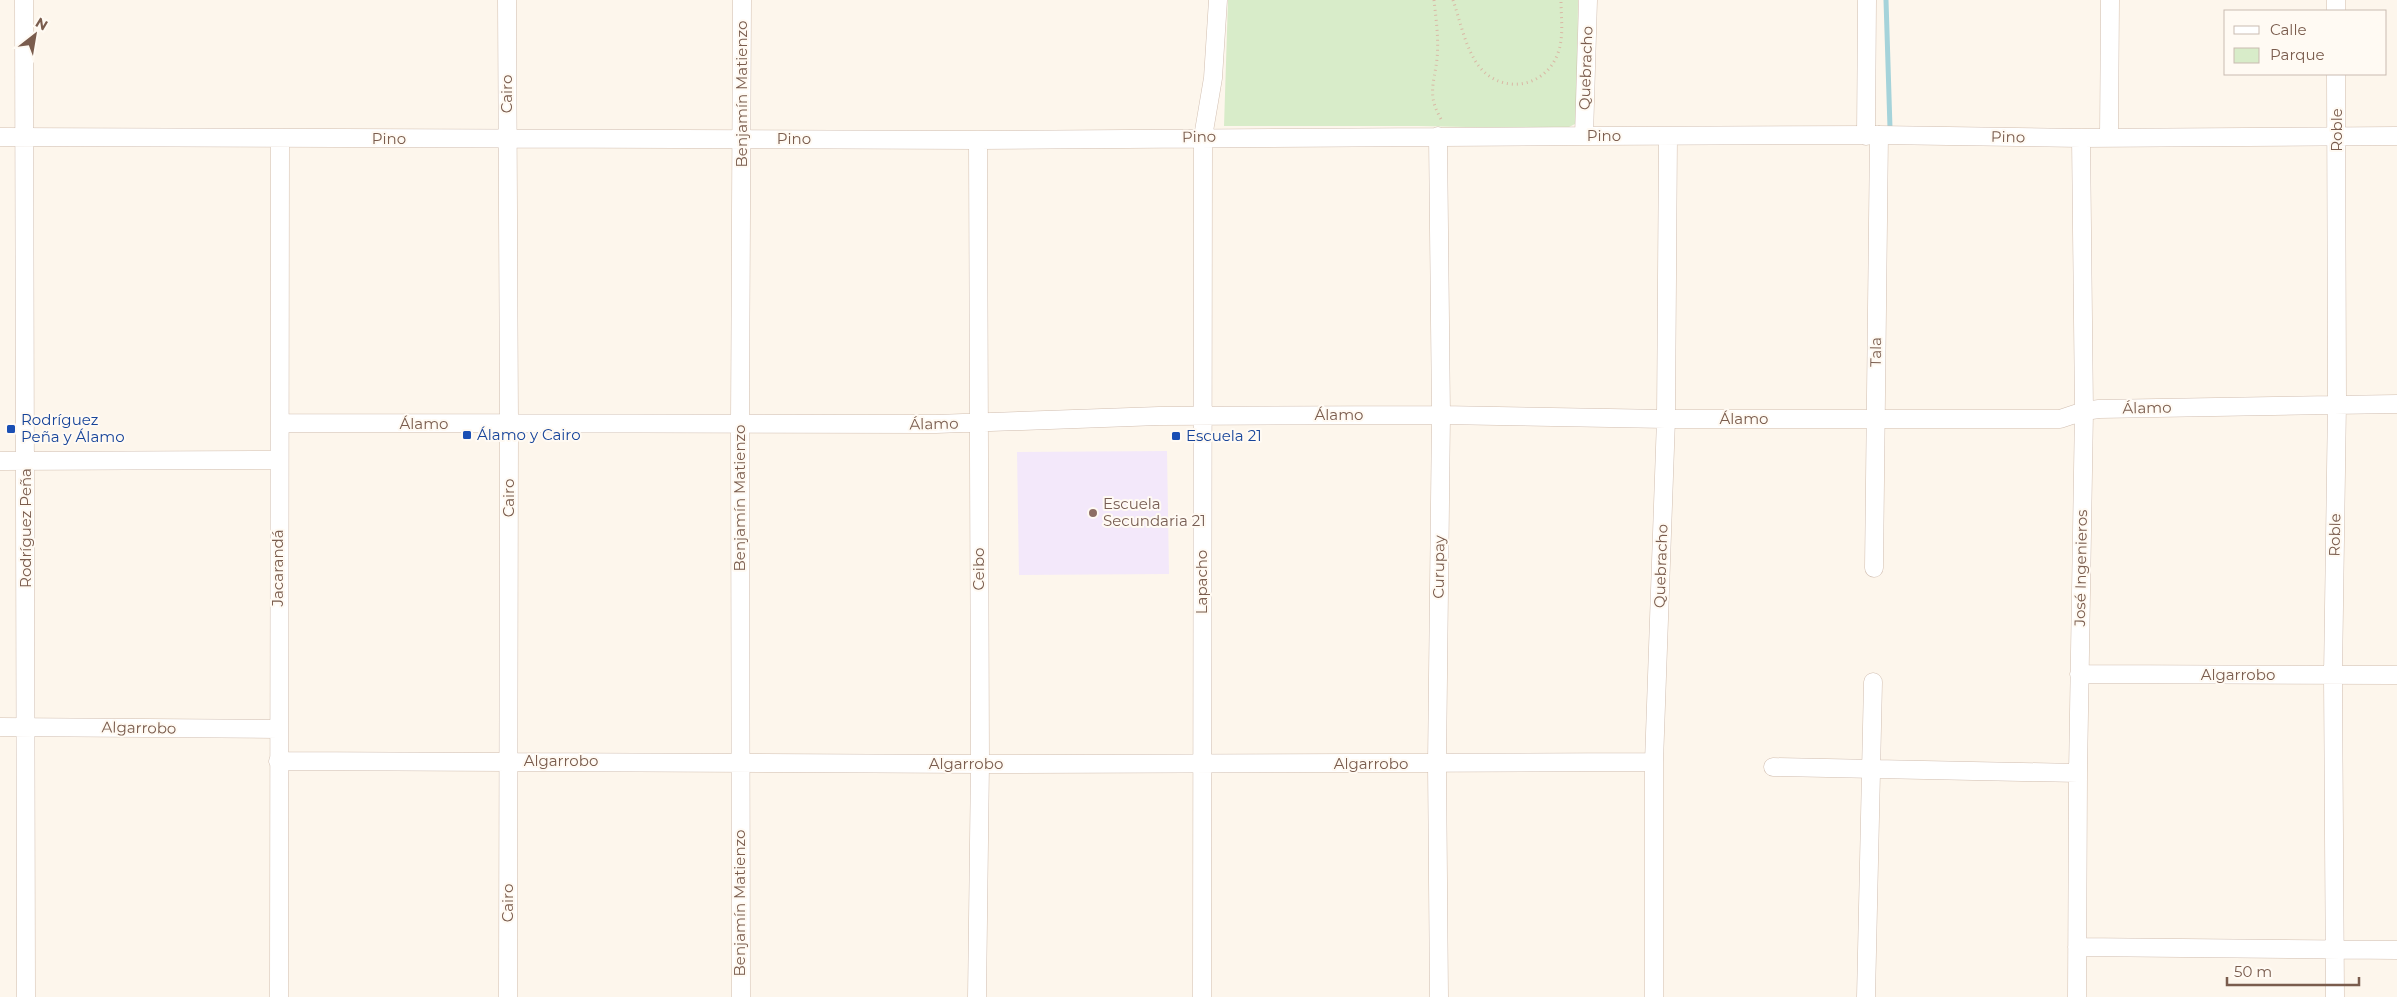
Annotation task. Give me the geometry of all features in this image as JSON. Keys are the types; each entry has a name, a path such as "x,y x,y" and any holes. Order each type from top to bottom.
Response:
{"street":[{"name":"Rodríguez Peña","path":"24,0 26,997"},
{"name":"Cairo","path":"507,0 509,424 508,997"},
{"name":"Benjamín Matienzo","path":"741,997 740,425 742,0"},
{"name":"Lapacho","path":"1202,997 1203,137 1213,78 1218,0"},
{"name":"Quebracho","path":"1584,136 1588,0"},
{"name":"Tala","path":"1867,0 1872,136 1876,420 1874,568"},
{"path":"2109,138 2110,0"},
{"name":"Roble","path":"2335,997 2333,675 2337,404 2336,75"},
{"name":"Pino","path":"0,137 978,140 1445,136 2080,138 2397,136"},
{"name":"Curupay","path":"1439,997 1436,764 1445,136"},
{"name":"Quebracho","path":"1654,997 1654,762 1666,419 1668,136"},
{"name":"Jacarandá","path":"279,997 278,460 280,423 280,138"},
{"name":"José Ingenieros","path":"2077,997 2079,674 2084,411 2080,138"},
{"name":"Ceibo","path":"977,997 980,764 978,140"},
{"name":"Álamo","path":"280,423 740,425 978,422 1203,416 1441,415 1666,419 2060,420 2084,411 2397,404"},
{"path":"0,461 278,460"},
{"name":"Algarrobo","path":"2079,674 2397,675"},
{"path":"1866,997 1873,682"},
{"name":"Algarrobo","path":"0,727 278,729"},
{"name":"Algarrobo","path":"278,761 980,764 1654,762"},
{"path":"1773,767 2078,773"},
{"path":"2077,948 2397,950"}],"path":[{"path":"1434,0 1437,29 1437,59 1432,84 1432,96 1445,136"},
{"path":"1453,0 1478,64 1487,74 1498,81 1522,85 1542,75 1551,66 1557,54 1561,41 1561,0"}],"shaded area":[{"name":"Escuela Secundaria 21","path":"1167,451 1169,574 1019,575 1017,452"}],"green space":[{"path":"1228,0 1578,0 1577,123 1565,129 1418,126 1224,126"}],"waterway":[{"path":"1886,0 1890,128"}],"place":[{"name":"Rodríguez Peña y Álamo","path":"11,429"},
{"name":"Álamo y Cairo","path":"467,435"},
{"name":"Escuela 21","path":"1176,436"},
{"name":"Escuela Secundaria 21","path":"1093,513"}]}
